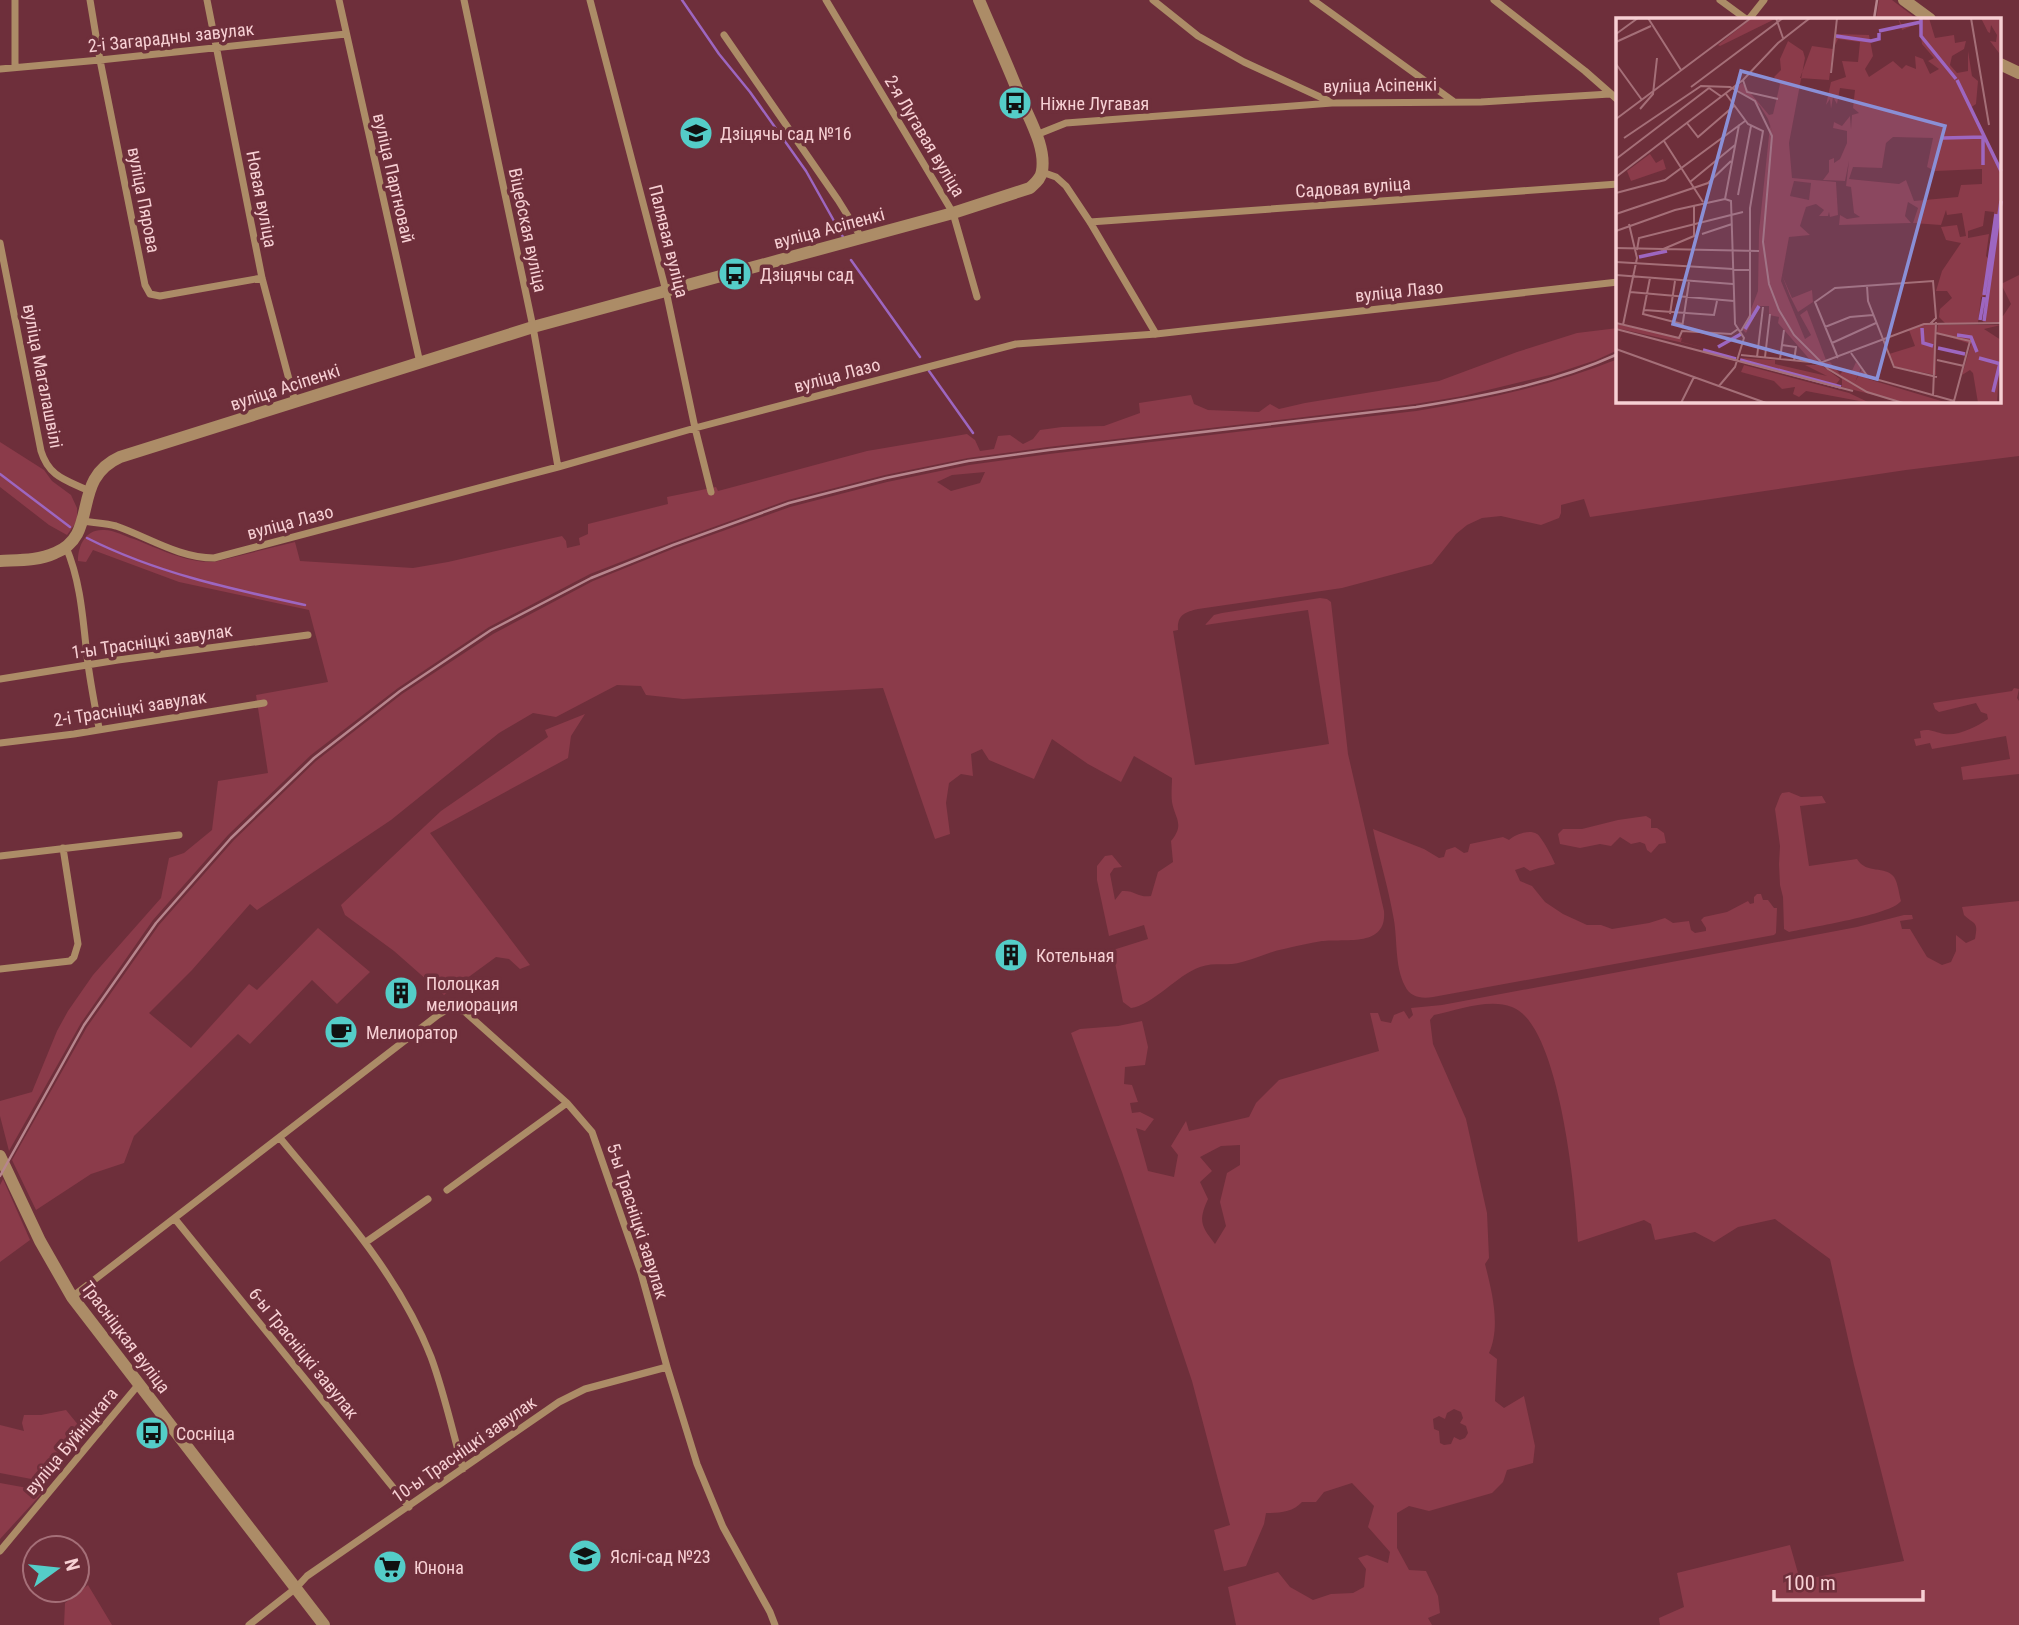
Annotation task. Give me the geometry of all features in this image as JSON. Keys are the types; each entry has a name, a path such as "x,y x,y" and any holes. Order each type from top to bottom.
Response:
{"street":[{"path":"15,0 15,66"},
{"name":"вуліца Пярова","path":"90,0 145,285 150,294 160,296 262,278"},
{"name":"Новая вуліца","path":"207,0 262,278 295,402"},
{"name":"вуліца Партновай","path":"339,0 420,363"},
{"name":"Віцебская вуліца","path":"464,0 533,327 558,467"},
{"name":"Палявая вуліца","path":"590,0 666,290 711,492"},
{"name":"2-я Лугавая вуліца","path":"826,0 953,213 977,297"},
{"path":"979,0 1036,135 1042,155 1042,172 1056,177 1066,186 1156,334"},
{"path":"1153,0 1198,36 1244,62 1332,103"},
{"path":"1313,0 1454,101"},
{"path":"1494,0 1616,98"},
{"path":"1720,0 1746,18"},
{"path":"1748,18 1764,0"},
{"path":"1904,0 1929,18"},
{"name":"2-і Загарадны завулак","path":"0,69 346,34"},
{"path":"724,35 861,237"},
{"path":"2002,65 2019,73"},
{"name":"вуліца Асіпенкі","path":"1036,135 1066,123 1332,103 1481,102 1611,94"},
{"name":"вуліца Асіпенкі","path":"66,547 83,522 94,478 102,468 120,457 533,327 953,213 1030,188 1039,180 1042,172"},
{"name":"Садовая вуліца","path":"1090,222 1616,184"},
{"name":"вуліца Магалашвілі","path":"0,243 44,462 60,478 89,491"},
{"name":"вуліца Лазо","path":"83,522 115,526 168,548 203,558 214,558 1016,344 1156,334 1616,282"},
{"path":"0,561 40,557 54,554 66,547 83,611 88,664 99,728"},
{"name":"1-ы Трасніцкі завулак","path":"0,679 88,664 308,635"},
{"name":"2-і Трасніцкі завулак","path":"0,743 74,734 264,703"},
{"path":"0,856 179,835"},
{"path":"0,969 70,961 74,957 78,944 63,848"},
{"name":"5-ы Трасніцкі завулак","path":"72,1297 428,1022 448,1009 464,1011 567,1103 592,1132 641,1273 697,1464 723,1527 775,1625"},
{"path":"447,1190 567,1103"},
{"path":"281,1138 366,1242 405,1303 431,1357 463,1469"},
{"name":"Трасніцкая вуліца","path":"0,1156 40,1241 72,1297 324,1625"},
{"path":"366,1242 428,1199"},
{"name":"6-ы Трасніцкі завулак","path":"175,1219 409,1507"},
{"name":"10-ы Трасніцкі завулак","path":"249,1625 296,1588 306,1576 559,1402 585,1389 667,1367"},
{"name":"вуліца Буйніцкага","path":"0,1551 139,1384"}],"shaded area":[{"path":"1879,0 1892,0 1916,18 1876,18"},
{"path":"2019,275 2019,456 1590,517 1584,499 1561,505 1559,518 1541,525 1501,516 1482,518 1456,534 1432,564 1342,588 1198,609 1183,615 1178,630 1173,631 1195,765 1329,744 1308,610 1205,625 1214,615 1222,613 1320,598 1331,602 1348,754 1384,911 1383,923 1379,931 1372,936 1317,942 1278,950 1239,963 1204,966 1183,976 1148,1001 1131,1008 1123,1002 1113,950 1148,939 1144,925 1109,936 1097,880 1097,866 1105,856 1112,855 1122,867 1114,868 1110,874 1115,900 1122,891 1151,896 1158,872 1173,862 1171,841 1178,821 1172,802 1172,778 1134,756 1121,782 1088,764 1052,739 1034,779 989,760 982,749 971,754 973,776 961,774 949,783 946,803 950,834 935,839 883,688 683,699 646,695 641,686 617,685 556,717 533,713 499,733 391,820 257,910 250,904 192,970 149,1013 191,1048 249,984 257,990 318,928 370,972 337,1004 312,980 250,1044 238,1034 134,1136 124,1163 91,1174 36,1210 12,1160 87,1027 159,925 234,840 316,761 402,694 493,634 593,581 790,507 887,482 969,465 1049,454 1442,407 1544,384 1616,360 1616,402 2002,402 2002,316 2011,304 2002,284","holes":["985,472 980,483 951,491 937,482 952,475"]},
{"path":"1616,328 1616,351 1554,374 1463,396 1048,447 968,458 885,475 788,500 590,574 489,627 398,688 311,755 228,835 153,920 81,1023 9,1151 0,1116 0,1101 32,1092 68,1011 93,975 161,898 169,858 184,853 212,830 218,781 268,773 256,695 328,682 309,610 179,582 93,550 86,562 78,561 81,545 91,533 102,530 118,533 173,555 204,562 214,562 295,542 300,561 413,568 562,536 567,548 580,545 579,538 588,534 588,524 668,504 667,497 716,487 718,491 867,451 967,434 975,440 980,451 994,449 998,436 1010,435 1023,444 1033,439 1040,430 1104,426 1140,413 1139,403 1191,395 1194,404 1208,410 1259,412 1270,404 1279,409 1439,381 1577,333"},
{"path":"0,442 44,470 52,481 71,495 77,508 77,521 67,535 49,525 0,487"},
{"path":"2014,688 2019,689 2019,774 1963,780 1961,767 2010,759 2006,736 1932,749 1930,743 1916,746 1914,739 1921,738 1920,731 1956,734 1988,719 1987,714 1981,712 1976,703 1939,712 1933,703 2012,691"},
{"path":"585,714 571,736 568,758 430,833 530,965 520,969 509,959 496,957 444,995 394,951 345,915 341,905 441,811 548,737 545,730"},
{"path":"1789,792 1801,797 1822,796 1826,803 1800,806 1809,866 1857,859 1866,867 1890,873 1894,877 1901,901 1882,911 1850,920 1789,932 1784,929 1780,846 1775,809 1782,793"},
{"path":"1646,816 1651,819 1651,828 1657,828 1664,833 1666,843 1659,844 1651,853 1645,844 1631,844 1620,837 1611,846 1600,844 1580,848 1560,844 1558,834 1563,829 1582,829"},
{"path":"1373,829 1424,849 1439,858 1444,857 1446,850 1455,847 1464,853 1468,852 1470,844 1503,837 1509,840 1526,832 1537,834 1555,864 1530,871 1524,867 1515,870 1520,881 1532,886 1545,902 1563,914 1587,925 1601,925 1612,929 1665,918 1673,923 1689,921 1691,930 1695,933 1706,931 1701,920 1704,917 1727,912 1748,901 1750,904 1754,903 1754,897 1761,894 1763,900 1768,900 1777,908 1776,933 1433,997 1416,996 1407,990 1399,969 1389,893"},
{"path":"2019,901 2019,1625 1660,1625 1659,1618 1684,1607 1677,1573 1790,1545 1800,1580 1904,1561 1830,1259 1775,1219 1738,1227 1714,1242 1695,1232 1655,1240 1651,1224 1644,1220 1578,1242 1569,1152 1553,1077 1542,1044 1529,1020 1512,1007 1493,1004 1434,1015 1430,1020 1433,1044 1466,1119 1487,1213 1489,1258 1485,1264 1495,1320 1493,1343 1489,1353 1497,1359 1495,1401 1504,1408 1524,1396 1535,1446 1533,1463 1507,1470 1503,1482 1492,1493 1429,1511 1409,1506 1397,1513 1397,1548 1409,1570 1426,1571 1438,1596 1440,1613 1428,1618 1432,1625 1236,1625 1228,1587 1278,1572 1290,1587 1313,1600 1331,1594 1353,1593 1364,1587 1366,1569 1358,1558 1367,1555 1388,1563 1390,1552 1368,1527 1374,1506 1352,1483 1324,1492 1316,1502 1302,1502 1286,1511 1266,1513 1246,1566 1224,1571 1214,1530 1230,1525 1192,1381 1122,1172 1071,1033 1080,1029 1142,1021 1148,1047 1145,1065 1125,1067 1124,1084 1132,1085 1138,1102 1130,1103 1132,1113 1140,1112 1154,1119 1145,1131 1136,1128 1148,1171 1174,1177 1178,1155 1171,1146 1186,1121 1189,1131 1249,1117 1256,1103 1279,1080 1379,1051 1370,1013 1378,1013 1381,1021 1391,1023 1394,1015 1404,1011 1409,1019 1413,1015 1411,1008 1442,1005 1571,981 1857,927 1904,915 1912,915 1913,919 1900,921 1902,929 1910,929 1927,957 1942,965 1951,962 1956,951 1956,935 1966,943 1975,939 1976,926 1964,915 1962,907","holes":["1240,1145 1240,1165 1227,1173 1220,1202 1226,1226 1215,1244 1203,1223 1208,1199 1200,1182 1212,1171 1200,1157 1221,1146","1454,1409 1461,1412 1463,1418 1460,1423 1466,1426 1468,1433 1465,1438 1460,1440 1454,1437 1451,1444 1444,1445 1440,1443 1439,1431 1434,1429 1433,1419 1439,1416 1445,1419 1447,1413"]},
{"path":"3,1179 30,1240 0,1262 0,1185"},
{"path":"66,1410 84,1432 47,1482 0,1473 0,1425 24,1431 24,1415"},
{"path":"0,1483 44,1491 0,1539"},
{"path":"91,1590 112,1625 64,1625 65,1604 91,1604"}],"waterway":[{"path":"682,0 806,171 843,237"},
{"path":"851,260 920,357"},
{"path":"929,371 973,433"},
{"path":"0,474 70,527"},
{"path":"87,538 167,570 305,605"}],"railway":[{"path":"1874,18 1877,0"},
{"path":"0,1176 84,1025 156,923 231,838 314,758 400,691 491,630 591,578 789,503 886,478 968,461 1049,450 1442,403 1544,381 1616,355"}],"place":[{"name":"Ніжне Лугавая","path":"1015,103"},
{"name":"Дзіцячы сад №16","path":"696,133"},
{"name":"Дзіцячы сад","path":"735,274"},
{"name":"Котельная","path":"1011,955"},
{"name":"Полоцкая мелиорация","path":"401,993"},
{"name":"Мелиоратор","path":"341,1032"},
{"name":"Сосніца","path":"152,1433"},
{"name":"Яслі-сад №23","path":"585,1556"},
{"name":"Юнона","path":"390,1567"}]}
